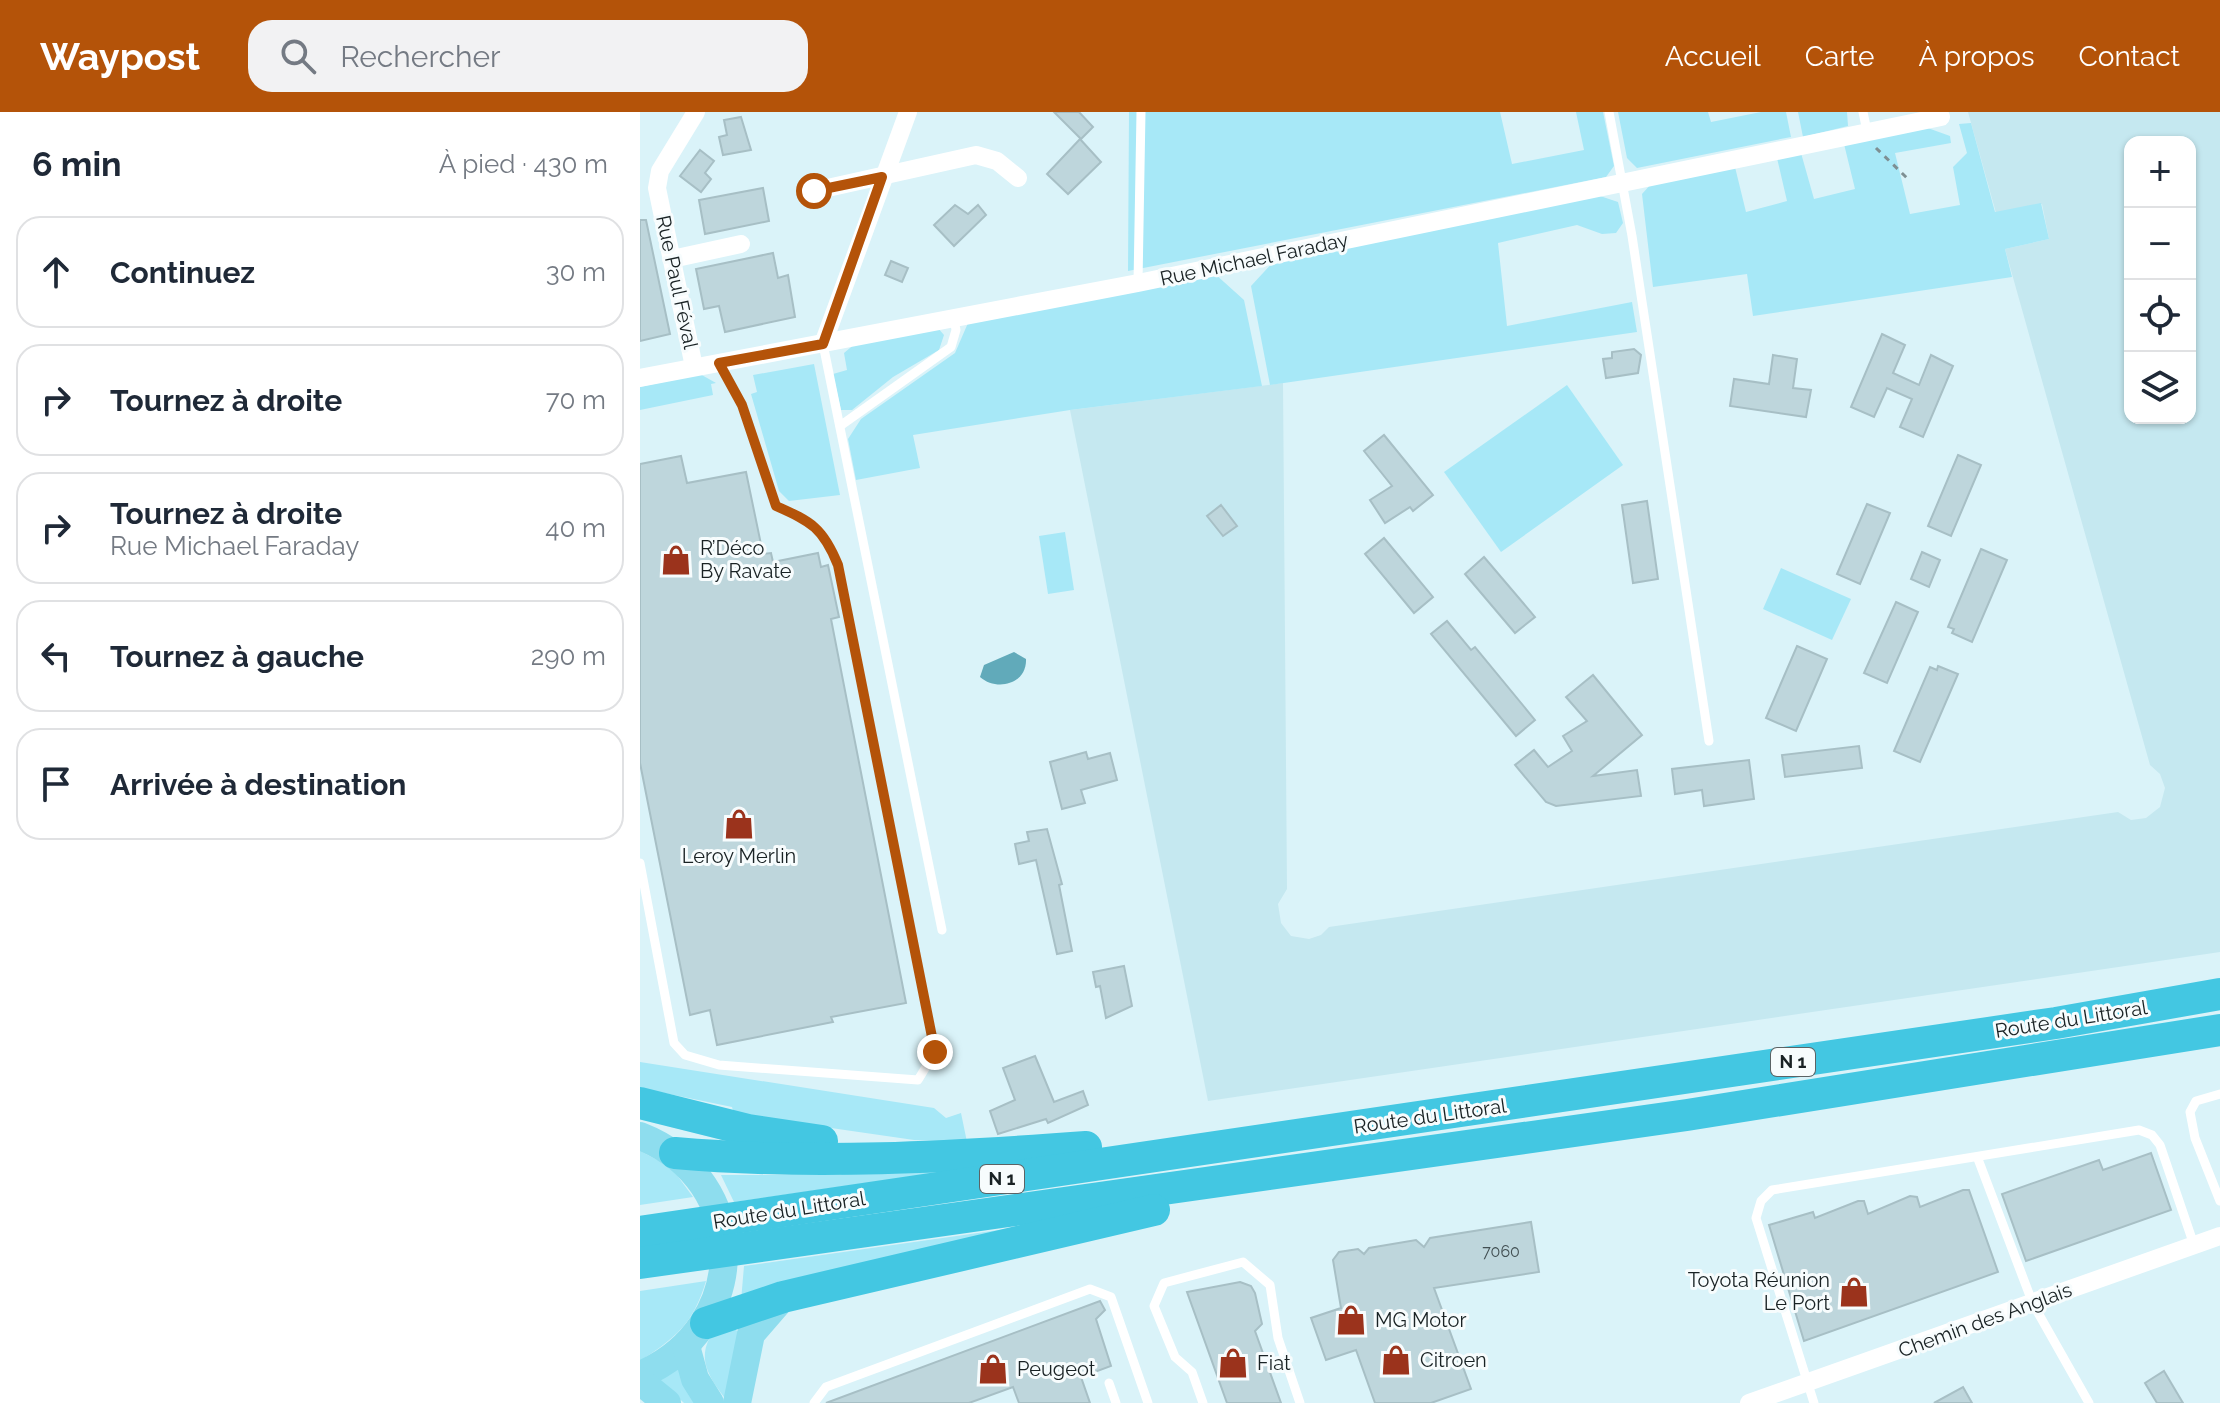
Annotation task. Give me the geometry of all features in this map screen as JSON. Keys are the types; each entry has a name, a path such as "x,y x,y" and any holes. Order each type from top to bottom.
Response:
{"highway":[{"name":"Route du Littoral","path":"640,1232 2056,1023 2220,994"},
{"name":"Route du Littoral","path":"640,1263 1356,1163 1961,1074 2220,1030"},
{"path":"640,1103 748,1130 924,1155"},
{"path":"675,1153 804,1158 1013,1152 1364,1125"},
{"path":"703,1322 783,1297 1356,1163"}],"main road":[{"path":"640,1136 675,1153 701,1180 717,1215 723,1241 703,1322 695,1379 710,1403"},
{"path":"737,1403 751,1334 783,1297"},
{"path":"640,1375 703,1322"},
{"path":"640,1381 667,1403"}],"street":[{"name":"Rue Paul Féval","path":"694,367 658,178 696,112"},
{"path":"823,344 908,112"},
{"name":"Rue Michael Faraday","path":"640,378 1138,283 1941,117"},
{"path":"814,191 976,155 997,161 1018,178"},
{"path":"672,259 741,244"},
{"name":"Chemin des Anglais","path":"1749,1403 2220,1236"}],"lane":[{"path":"1138,283 1141,112"},
{"path":"1609,112 1623,182 1709,741"},
{"path":"1863,112 1867,131"},
{"path":"840,426 951,347 956,330 954,319"},
{"path":"823,344 942,930"},
{"path":"640,863 674,1043 685,1055 719,1065 918,1080 935,1052 838,565 829,541 813,522 776,506 742,405 719,363"},
{"path":"2220,1094 2196,1101 2190,1112 2195,1138 2218,1189 2220,1201"},
{"path":"1814,1403 1756,1218 1761,1201 1772,1190 1978,1159 2139,1130 2152,1135 2160,1145 2194,1245"},
{"path":"1978,1159 2033,1304 2089,1403"},
{"path":"1203,1403 1192,1372 1175,1357 1154,1306 1157,1292 1164,1283 1243,1262 1270,1285 1278,1338 1300,1403"},
{"path":"814,1403 826,1387 1090,1289 1111,1297 1148,1403"},
{"path":"1109,1383 1116,1403"}],"path":[{"path":"1867,131 1870,141 1907,178"}],"shaded area":[{"path":"1129,112 1500,112 1512,164 1584,150 1576,112 1603,112 1614,166 1606,177 1128,271"},
{"path":"1618,112 1708,112 1711,122 1761,112 1786,112 1791,137 1637,168 1627,158"},
{"path":"1798,112 1847,112 1848,126 1803,137"},
{"path":"1968,112 2220,112 2220,952 1208,1101 1070,410 1283,383 1287,889 1278,904 1281,923 1291,936 1309,939 1321,935 1329,927 2118,812 2131,820 2146,818 2160,807 2165,788 2160,774 2150,765 2005,249 2049,239 2042,204 1996,213"},
{"path":"1971,123 1995,212 2041,203 2049,239 2005,249 2012,277 1753,316 1747,274 1653,287 1642,194 1651,184 1735,167 1746,212 1787,201 1777,158 1801,153 1814,199 1855,189 1844,144 1925,127 1950,136 1951,143 1895,153 1910,214 1960,205 1953,167 1967,153 1959,124"},
{"path":"1597,195 1618,202 1623,223 1616,233 1602,234 1577,225 1498,243 1507,326 1632,302 1637,332 1270,385 1251,286 1275,260"},
{"path":"1214,273 1244,300 1262,386 1070,410 913,435 920,468 856,480 848,439 861,419 955,353 968,323"},
{"path":"937,327 944,335 939,350 893,377 852,410 841,410 833,374 847,370 844,353 856,343"},
{"path":"814,364 840,495 789,501 779,491 751,394 757,392 753,375"},
{"path":"700,374 716,383 711,384 713,395 640,410 640,387"},
{"path":"1567,385 1623,465 1501,552 1444,472"},
{"path":"1065,532 1074,590 1048,594 1039,536"},
{"path":"1781,568 1851,599 1832,640 1763,609"},
{"path":"1014,652 1026,659 1025,668 1016,680 994,684 980,677 984,665"},
{"path":"640,1062 934,1108 946,1118 961,1113 967,1142 914,1140 734,1114 732,1107 640,1088"},
{"path":"640,1151 671,1167 693,1197 640,1205"},
{"path":"978,1167 734,1202 721,1175 841,1175 845,1170"},
{"path":"1006,1229 741,1301 744,1266"},
{"path":"706,1281 695,1308 682,1328 640,1361 640,1291"},
{"path":"723,1321 743,1335 729,1403 708,1372 705,1362 707,1342"},
{"path":"678,1366 695,1403 684,1403 658,1378"}],"building":[{"path":"1054,112 1079,112 1093,127 1081,139"},
{"path":"741,117 751,150 723,155 719,137 727,135 724,120"},
{"path":"1080,139 1101,162 1068,194 1047,174"},
{"path":"700,150 714,161 705,173 711,179 701,192 680,176"},
{"path":"763,188 769,221 705,234 699,200"},
{"path":"955,205 968,214 978,205 986,215 954,246 934,225"},
{"path":"640,220 646,220 670,334 640,341"},
{"path":"773,253 778,278 788,275 795,317 725,332 719,306 704,309 696,269"},
{"path":"891,261 908,268 902,282 885,275"},
{"path":"1882,334 1905,345 1893,373 1919,385 1931,355 1953,366 1923,437 1900,427 1912,399 1887,388 1874,417 1851,407"},
{"path":"1634,349 1641,355 1638,373 1606,378 1603,359 1612,358 1612,352"},
{"path":"1773,355 1797,359 1793,388 1811,390 1806,417 1730,406 1734,379 1769,384"},
{"path":"1384,435 1433,495 1413,511 1410,507 1385,523 1370,500 1392,486 1364,451"},
{"path":"1958,455 1981,465 1951,536 1928,526"},
{"path":"681,456 687,483 746,472 763,554 771,553 773,562 818,553 821,567 828,565 839,617 831,619 906,1003 831,1017 833,1022 717,1045 710,1010 690,1015 640,763 640,464"},
{"path":"1647,501 1658,579 1633,583 1622,505"},
{"path":"1867,504 1890,513 1860,584 1837,574"},
{"path":"1221,505 1237,526 1223,536 1207,516"},
{"path":"1384,538 1433,597 1414,613 1365,554"},
{"path":"1981,549 2007,560 1972,642 1952,633 1954,629 1948,627"},
{"path":"1922,552 1940,560 1929,587 1911,579"},
{"path":"1484,557 1535,617 1515,633 1465,574"},
{"path":"1896,602 1918,612 1887,683 1864,673"},
{"path":"1447,621 1471,650 1475,647 1535,720 1516,736 1431,634"},
{"path":"1797,646 1827,659 1796,731 1766,718"},
{"path":"1938,666 1958,674 1920,762 1894,751 1930,667 1937,670"},
{"path":"1593,675 1642,735 1593,776 1637,770 1641,796 1556,806 1546,802 1515,765 1534,750 1548,767 1572,751 1563,736 1587,721 1566,697"},
{"path":"1859,746 1862,768 1785,777 1782,755"},
{"path":"1086,752 1088,759 1110,753 1117,780 1081,790 1085,803 1062,809 1050,762"},
{"path":"1749,760 1754,799 1704,806 1702,790 1675,794 1672,769"},
{"path":"1047,829 1062,884 1059,885 1072,951 1057,954 1036,860 1019,864 1015,844 1029,841 1027,832"},
{"path":"1124,966 1132,1006 1106,1018 1100,986 1096,987 1093,972"},
{"path":"1035,1056 1054,1102 1083,1091 1088,1105 1048,1123 1046,1119 998,1134 990,1111 1015,1100 1003,1068"},
{"path":"2151,1153 2171,1210 2026,1261 2002,1194 2099,1160 2103,1170"},
{"path":"1969,1190 1998,1272 1804,1341 1769,1225 1813,1212 1815,1218 1858,1201 1864,1201 1868,1214 1910,1196 1917,1197 1920,1207"},
{"path":"1531,1222 1539,1272 1434,1288 1471,1389 1431,1403 1375,1403 1356,1350 1326,1360 1311,1318 1341,1308 1333,1260 1339,1252 1358,1249 1364,1254 1369,1248 1416,1240 1424,1247 1430,1238"},
{"path":"1240,1282 1251,1286 1255,1293 1262,1324 1255,1331 1281,1403 1227,1403 1187,1292"},
{"path":"1100,1301 1105,1310 1096,1319 1111,1366 1081,1377 1090,1403 1019,1403 1013,1387 969,1403 826,1403"},
{"path":"2164,1371 2183,1403 2157,1403 2145,1383"},
{"path":"1963,1387 1972,1403 1934,1403"}],"place":[{"name":"R’Déco By Ravate","path":"676,560"},
{"name":"Leroy Merlin","path":"739,824"},
{"name":"Toyota Réunion Le Port","path":"1854,1292"},
{"name":"MG Motor","path":"1351,1320"},
{"name":"Citroen","path":"1396,1360"},
{"name":"Fiat","path":"1233,1363"},
{"name":"Peugeot","path":"993,1369"}],"route":[{"path":"814,191 882,177 823,344 719,363 742,405 760,466 776,506 813,522 829,541 838,565 935,1052"}]}
